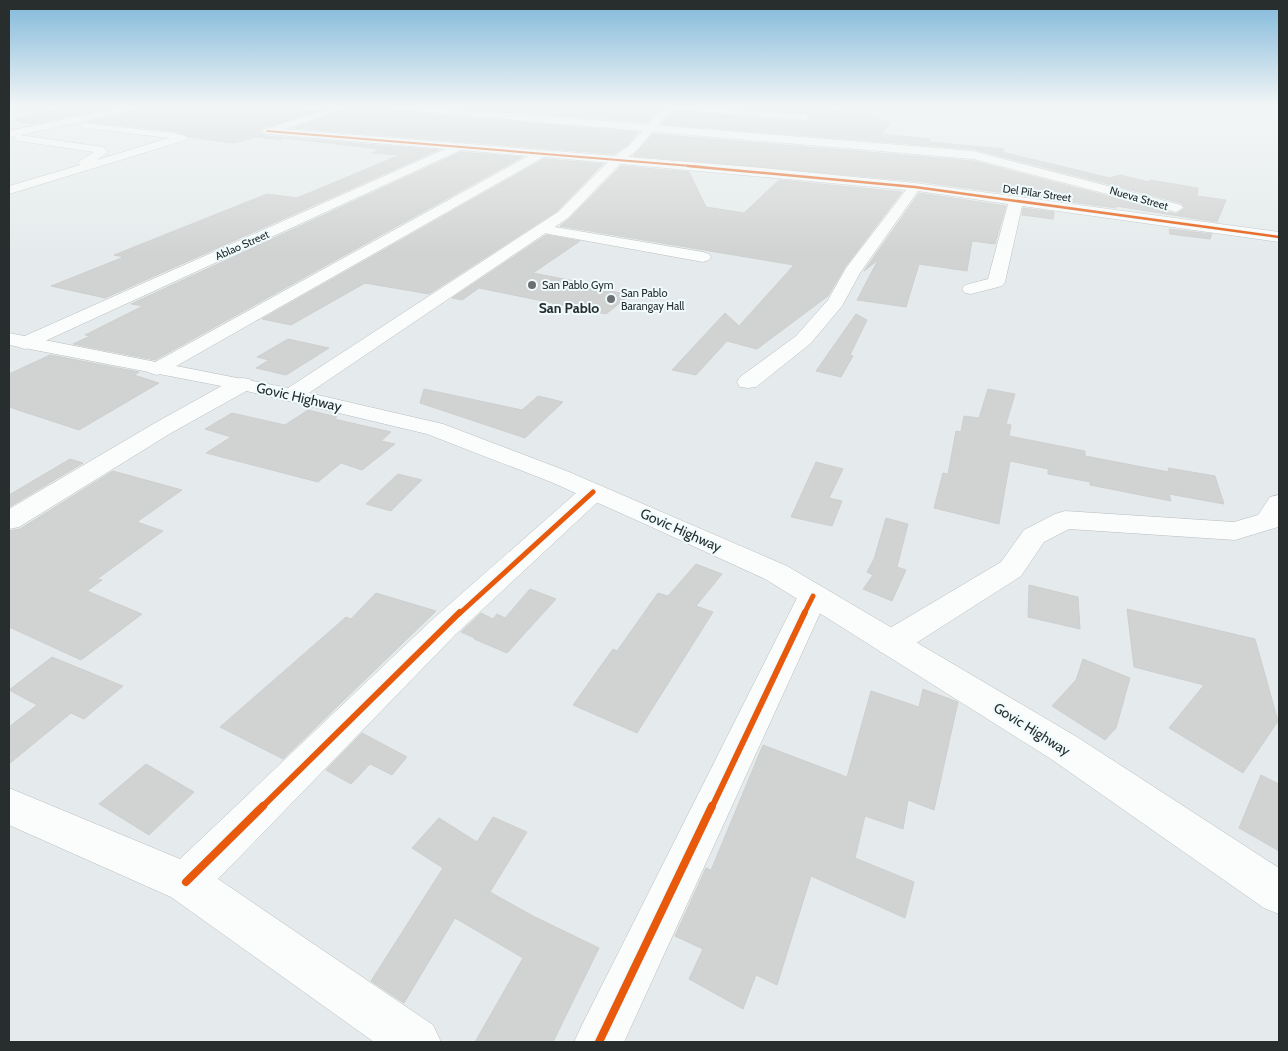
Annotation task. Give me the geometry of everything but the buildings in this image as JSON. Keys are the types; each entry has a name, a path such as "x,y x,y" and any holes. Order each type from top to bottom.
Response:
{"street":[{"path":"64,160 89,163 98,155"},
{"path":"9,190 119,155"},
{"name":"Ablao Street","path":"17,341 442,155"},
{"path":"157,369 539,155"},
{"name":"Del Pilar Street","path":"554,155 763,172 915,187 1272,236"},
{"path":"292,395 563,215 623,155"},
{"name":"Nueva Street","path":"973,155 1130,195 1272,236"},
{"path":"17,176 43,180"},
{"path":"748,382 803,340 836,302 852,272 915,187"},
{"path":"971,290 996,282 1016,200"},
{"path":"543,229 704,257"},
{"name":"Govic Highway","path":"17,341 242,384 435,429 593,492 777,572 891,644 1064,748 1279,893"},
{"path":"9,521 163,428 242,384"},
{"path":"186,882 446,626 593,492"},
{"path":"891,644 1010,569 1034,536 1065,520 1235,531 1268,521 1279,503"},
{"path":"599,1042 813,596"},
{"path":"9,806 186,882 416,1042"}],"cycle path":[{"path":"558,155 915,187 1279,237"},
{"path":"186,882 445,626 593,492"},
{"path":"599,1042 813,596"}],"place":[{"name":"San Pablo Gym","path":"532,285"},
{"name":"San Pablo Barangay Hall","path":"611,299"}],"district":[{"name":"San Pablo","path":"569,308"}]}
